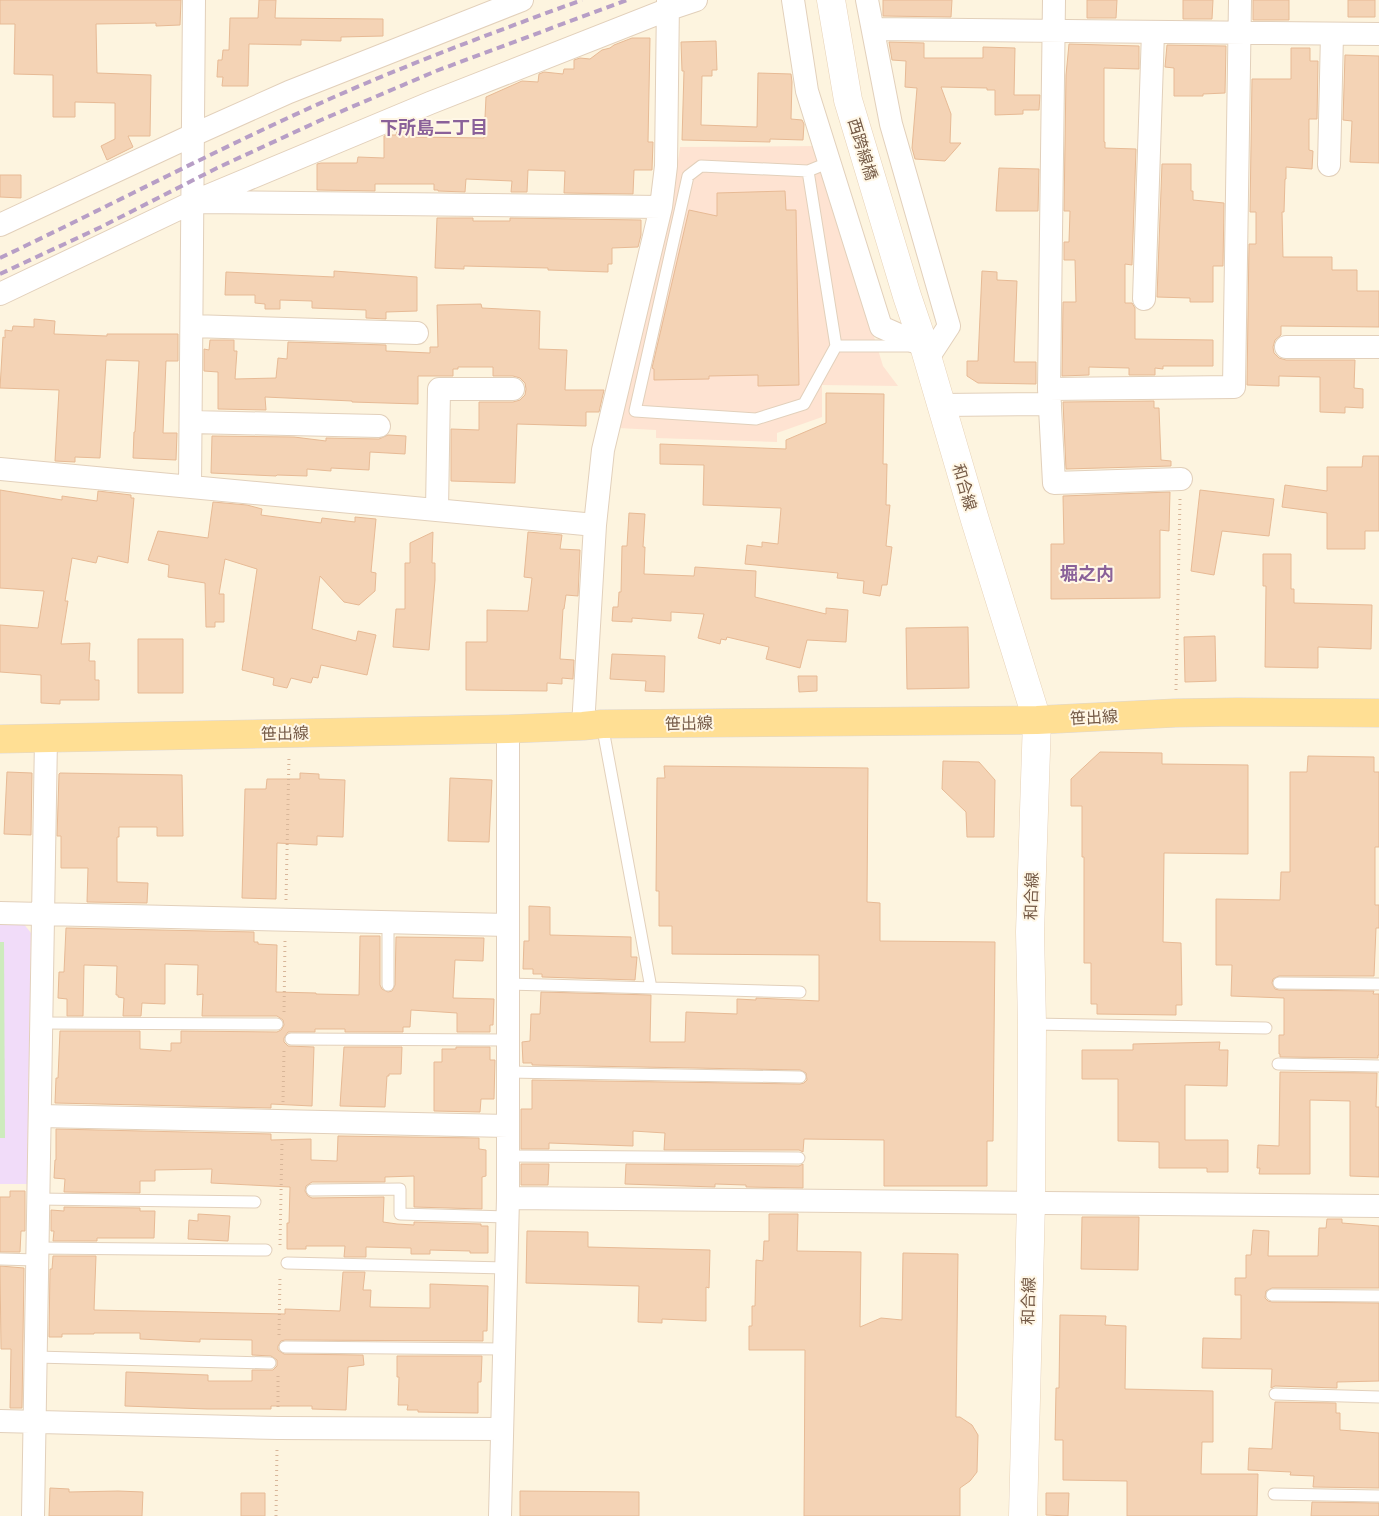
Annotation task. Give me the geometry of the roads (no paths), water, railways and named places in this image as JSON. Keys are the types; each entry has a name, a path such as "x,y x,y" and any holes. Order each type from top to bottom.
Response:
{"main road":[{"name":"西跨線橋","path":"831,0 848,100 907,296"},
{"name":"和合線","path":"907,296 926,352 978,530 1037,720 1030,932 1032,1024 1031,1202 1023,1516"},
{"name":"笹出線","path":"0,739 508,729 592,725 1037,720 1175,713 1379,713"}],"street":[{"path":"190,486 194,0"},
{"path":"0,225 193,134 289,92 522,0"},
{"path":"0,294 193,202 668,5 696,0"},
{"path":"793,0 807,92 881,327 926,352 949,326 891,124 867,0"},
{"path":"1054,0 1049,396 1054,482 1181,479"},
{"path":"941,405 1049,396 1234,387 1240,0"},
{"path":"592,725 594,525 603,450 661,207 666,166 668,5"},
{"path":"873,29 1379,34"},
{"path":"1144,299 1153,32"},
{"path":"1329,165 1332,34"},
{"path":"193,202 661,207"},
{"path":"192,326 417,333"},
{"path":"1286,347 1379,347"},
{"path":"437,510 439,388 513,388"},
{"path":"191,422 379,426"},
{"path":"0,469 594,525"},
{"path":"500,1516 508,1207 508,729"},
{"path":"33,1516 46,738"},
{"path":"0,913 508,925"},
{"path":"40,1116 508,1126"},
{"path":"508,1207 1031,1202 1379,1206"},
{"path":"0,1420 278,1428 502,1429"}],"lane":[{"path":"808,171 836,346 804,404 756,419 635,411 688,176 701,166 808,171 830,162"},
{"path":"836,346 926,352"},
{"path":"592,725 651,988"},
{"path":"388,922 388,985"},
{"path":"1279,983 1379,984"},
{"path":"508,984 800,992"},
{"path":"41,1022 277,1024"},
{"path":"1032,1024 1266,1028"},
{"path":"291,1039 508,1040"},
{"path":"1278,1064 1379,1066"},
{"path":"508,1072 800,1077"},
{"path":"508,1156 799,1158"},
{"path":"312,1190 400,1189 400,1214 508,1207"},
{"path":"38,1199 255,1202"},
{"path":"0,1259 37,1254 266,1250"},
{"path":"287,1263 506,1268"},
{"path":"1272,1295 1379,1296"},
{"path":"285,1347 504,1348"},
{"path":"36,1357 270,1363"},
{"path":"1275,1394 1379,1397"},
{"path":"1274,1494 1379,1496"}],"railway":[{"path":"0,258 235,143 347,91 447,50 582,0"},
{"path":"0,274 101,227 217,168 321,120 436,71 627,0"}],"district":[{"name":"下所島二丁目","path":"434,128"},
{"name":"堀之内","path":"1087,574"}]}
